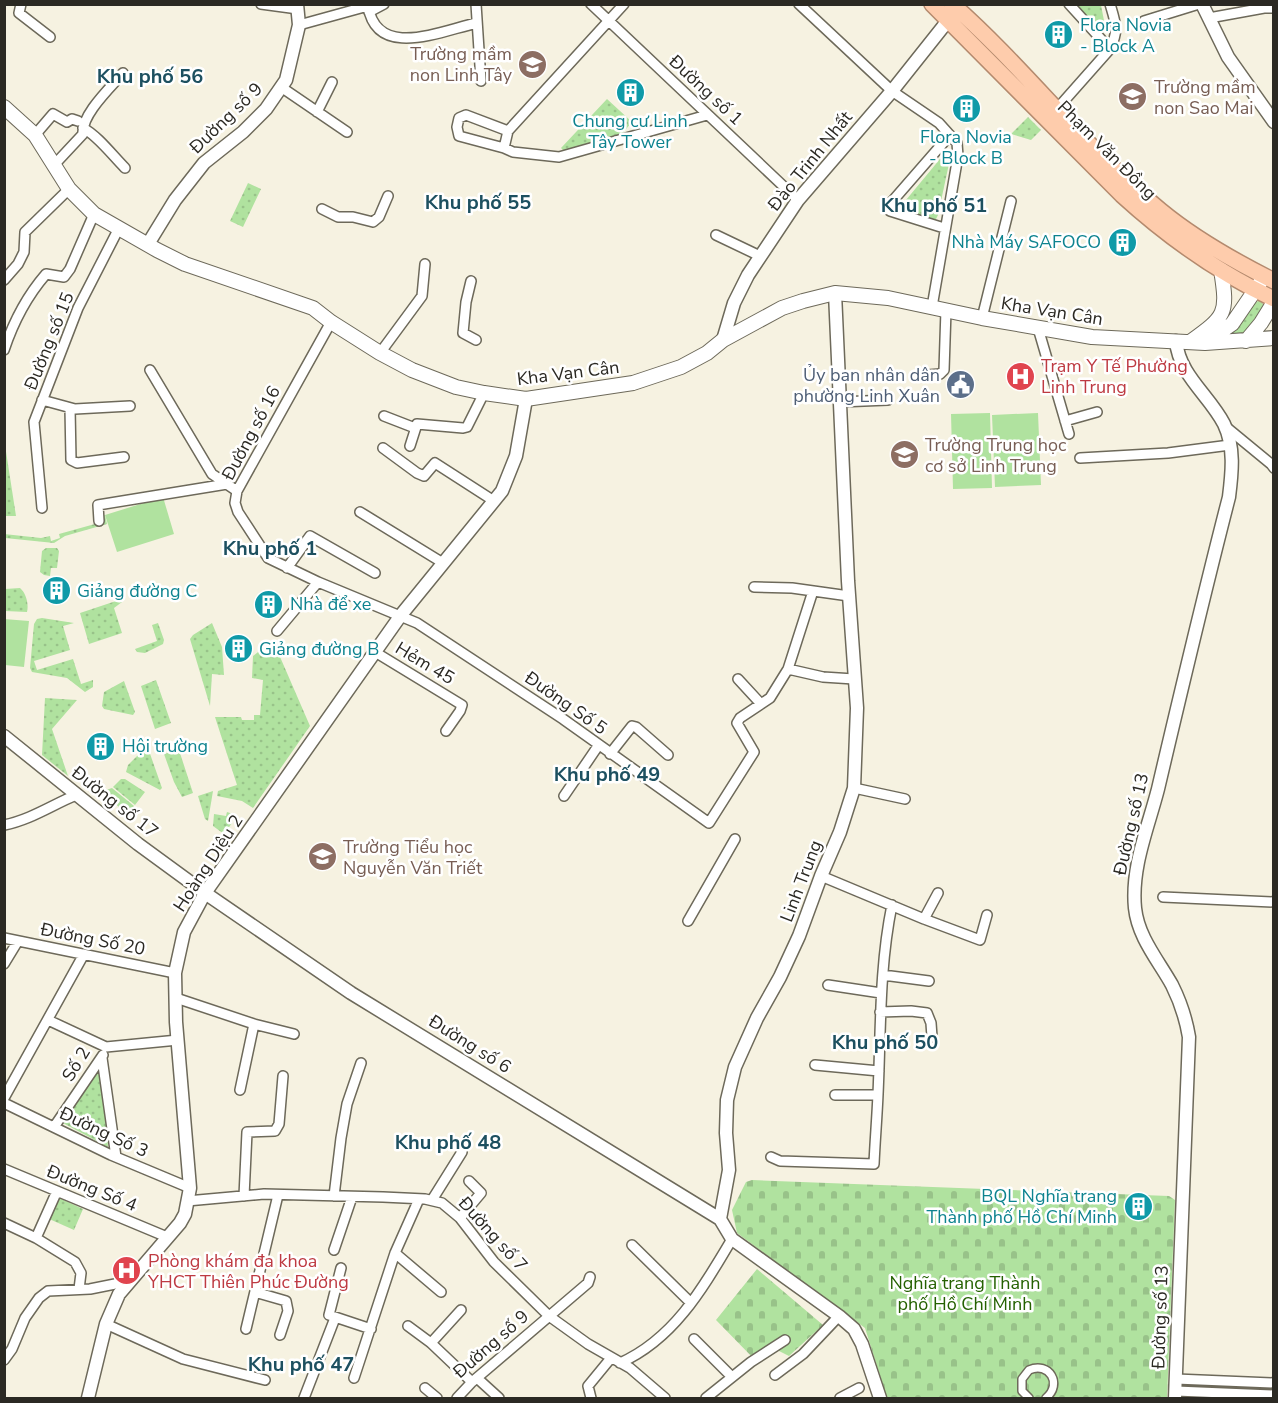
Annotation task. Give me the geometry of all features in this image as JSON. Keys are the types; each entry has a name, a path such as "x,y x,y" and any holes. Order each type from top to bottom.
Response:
{"highway":[{"name":"Phạm Văn Đồng","path":"932,4 954,9 1113,168 1160,211 1217,250 1270,279"},
{"name":"Phạm Văn Đồng","path":"954,9 1122,195 1151,221 1221,270 1274,301"}],"main road":[{"name":"Kha Vạn Cân","path":"4,107 35,135 69,189 94,214 184,264 313,308 380,353 412,370 456,387 484,393 526,399 633,383 681,367 707,353 723,340 782,309 811,298 835,293 888,298 982,318 1108,339 1205,342 1274,338"},
{"path":"1183,341 1219,320 1224,310 1225,295 1221,270"},
{"path":"1205,342 1232,324 1254,290 1270,279"},
{"path":"1246,341 1261,323 1274,301"}],"street":[{"path":"21,4 20,13 50,37"},
{"path":"261,4 298,7"},
{"path":"299,25 384,4"},
{"path":"476,4 481,81"},
{"name":"Đường số 1","path":"591,4 798,200"},
{"path":"504,148 508,131 624,4"},
{"path":"799,4 892,91 939,123 957,143 958,156 932,307"},
{"path":"1069,4 1110,49"},
{"path":"1056,110 1110,49 1116,38 1117,27 1110,4"},
{"path":"1144,21 1201,4 1228,57 1272,118"},
{"name":"Đường số 9","path":"148,244 175,200 204,163 243,132 266,109 286,80 299,25 298,7"},
{"path":"368,7 376,28 381,32 402,38 435,35 477,23"},
{"path":"1209,18 1274,8"},
{"name":"Đào Trinh Nhất","path":"723,340 734,303 760,256 798,200 892,91 954,9"},
{"path":"80,125 123,73"},
{"path":"317,112 332,82"},
{"path":"281,87 347,132"},
{"path":"35,135 53,114 67,122 72,119 92,133 125,168"},
{"path":"508,131 466,115 459,118 457,127 459,136 513,152 559,157 707,115"},
{"path":"55,164 83,134 80,125"},
{"path":"944,228 890,211 889,205 950,135"},
{"path":"4,280 18,264 24,252 25,232 69,189"},
{"path":"322,209 338,216 353,216 373,222 379,217 388,196"},
{"path":"982,318 1011,201"},
{"path":"4,351 16,320 46,274 64,277 70,268 94,214"},
{"name":"Đường số 15","path":"42,508 34,422 78,308 119,228"},
{"path":"716,235 760,256"},
{"path":"380,353 422,296 425,264"},
{"path":"471,281 463,333 476,340"},
{"name":"Linh Trung","path":"720,1219 729,1170 726,1133 727,1100 735,1067 799,936 840,832 854,788 856,708 835,293"},
{"path":"927,375 940,374 944,370 946,310"},
{"name":"Đường số 16","path":"331,322 237,491 235,503 238,512 268,558 318,582 401,615"},
{"path":"1038,328 1069,434"},
{"name":"Đường số 13","path":"1176,1389 1189,1036 1186,1021 1172,986 1137,924 1135,884 1143,841 1233,469 1230,445 1224,425 1180,361 1183,341"},
{"path":"150,370 212,474 237,491"},
{"path":"411,446 417,424 467,427 484,393"},
{"path":"42,399 70,408 130,406"},
{"name":"Hoàng Diệu 2","path":"88,1398 106,1324 119,1294 185,1214 190,1188 175,973 184,932 205,893 401,615 502,490 516,456 526,399"},
{"path":"840,402 888,400"},
{"path":"70,408 71,460 77,463 124,457"},
{"path":"1065,421 1097,412"},
{"path":"384,416 415,428"},
{"path":"1224,425 1274,468"},
{"path":"1080,458 1168,453 1230,445"},
{"path":"383,448 424,476 435,463 494,501"},
{"path":"99,521 98,505 227,484"},
{"path":"360,512 442,563"},
{"path":"287,567 310,536 375,573"},
{"path":"277,631 318,582"},
{"path":"754,587 792,588 849,596"},
{"path":"738,679 761,704 770,698 788,669 813,591"},
{"name":"Đường Số 5","path":"401,615 417,623 563,719 709,823 753,752 737,723 740,718 761,704"},
{"name":"Hẻm 45","path":"375,652 462,705 446,731"},
{"path":"788,669 823,677 854,679"},
{"path":"610,754 632,726 668,755"},
{"name":"Đường số 17","path":"4,736 138,844 205,893"},
{"path":"564,796 598,746"},
{"path":"854,788 905,799"},
{"path":"4,825 27,819 51,805 76,795"},
{"path":"688,921 735,839"},
{"path":"821,876 980,940 987,915"},
{"name":"Đường số 6","path":"205,893 351,993 720,1219"},
{"path":"924,919 938,893"},
{"path":"1163,897 1274,902"},
{"path":"771,1156 780,1161 874,1164 881,993 886,933 892,905"},
{"name":"Đường Số 20","path":"4,938 175,973"},
{"path":"4,964 18,941"},
{"path":"4,1098 84,954"},
{"path":"883,975 929,981"},
{"path":"828,985 881,993"},
{"path":"176,998 254,1024 294,1034"},
{"path":"880,1012 927,1013 932,1023 932,1037"},
{"path":"48,1020 106,1047 178,1040"},
{"path":"240,1090 254,1024"},
{"name":"Số 2","path":"54,1127 102,1058 106,1047"},
{"path":"102,1058 116,1157"},
{"path":"334,1196 345,1116 361,1063"},
{"path":"815,1065 879,1071"},
{"path":"244,1196 247,1132 275,1131 279,1124 283,1076"},
{"path":"835,1095 878,1095"},
{"name":"Đường Số 3","path":"4,1103 116,1157 190,1188"},
{"path":"432,1200 462,1152"},
{"name":"Đường Số 4","path":"4,1169 167,1237"},
{"path":"460,1218 481,1193 469,1181"},
{"path":"36,1238 57,1191"},
{"path":"246,1329 278,1195"},
{"name":"Đường số 7","path":"187,1201 278,1195 419,1199 442,1203 460,1218 494,1262 549,1316 611,1358 630,1368 665,1398"},
{"path":"334,1250 352,1197"},
{"path":"354,1378 395,1253 419,1199"},
{"path":"720,1219 732,1239 854,1329 862,1344 880,1398"},
{"path":"4,1223 36,1238 75,1262 81,1273 79,1289"},
{"path":"621,1363 640,1354 656,1342 692,1303 732,1239"},
{"path":"632,1245 692,1303"},
{"path":"395,1253 441,1292"},
{"path":"341,1268 329,1315 371,1329"},
{"path":"4,1360 12,1349 25,1318 39,1298 48,1290 115,1284 134,1274"},
{"name":"Đường số 9","path":"457,1398 588,1283 590,1277"},
{"path":"255,1292 286,1301 288,1311 280,1335"},
{"path":"431,1343 461,1310"},
{"path":"775,1375 803,1354 839,1316"},
{"path":"304,1398 335,1318"},
{"path":"106,1324 183,1359 266,1380"},
{"path":"408,1326 499,1398"},
{"path":"694,1339 732,1377"},
{"path":"706,1398 751,1362 785,1340"},
{"path":"591,1398 588,1386 611,1358"},
{"path":"1029,1398 1022,1391 1022,1379 1029,1370 1040,1368 1050,1372 1054,1383 1052,1393 1046,1398"},
{"path":"1176,1389 1274,1383"},
{"path":"425,1388 437,1398"},
{"path":"840,1398 859,1388"},
{"path":"1176,1389 1274,1395"}],"green space":[{"path":"1075,5 1101,5 1106,31 1102,33"},
{"path":"607,99 632,122 621,135 564,151 561,148"},
{"path":"1028,117 1041,130 1031,140 1011,134"},
{"path":"947,155 950,159 936,219 931,220 902,212 901,206 940,159"},
{"path":"248,183 261,189 243,227 230,221"},
{"path":"1259,300 1263,304 1262,314 1245,333 1221,336 1239,325 1249,309"},
{"path":"990,413 992,488 953,489 951,414"},
{"path":"1038,413 1041,485 995,487 992,415"},
{"path":"5,445 16,516 5,516"},
{"path":"163,497 174,534 117,552 105,515"},
{"path":"105,515 107,524 65,536 54,543 5,538 4,534 41,538 50,536 51,541 60,538 59,534 102,522 101,516"},
{"path":"46,548 57,548 59,551 57,568 51,568 50,576 40,572 42,551"},
{"path":"20,588 26,599 27,612 5,611 5,589"},
{"path":"122,599 122,602 114,608 122,633 89,644 80,613"},
{"path":"4,619 29,621 24,667 5,665"},
{"path":"37,619 74,623 63,626 70,650 34,661 37,670 73,659 81,684 93,680 93,687 85,692 67,678 32,672 30,668 34,624"},
{"path":"158,623 164,640 163,644 145,653 137,652 135,649 157,641 152,625"},
{"path":"212,623 222,647 224,675 212,674 210,706 190,639"},
{"path":"274,643 310,726 253,808 242,801 217,796 218,791 237,785 215,717 241,717 242,720 254,720 254,715 260,715 263,680 252,678 253,656 267,645"},
{"path":"156,680 171,723 155,729 141,686"},
{"path":"124,681 135,712 133,715 104,709 102,706 104,692"},
{"path":"45,698 77,700 52,729 68,776 42,755"},
{"path":"148,748 162,788 160,790 126,772 128,765 144,749"},
{"path":"179,750 193,793 182,797 164,754"},
{"path":"121,779 125,779 145,792 135,805 113,787"},
{"path":"112,788 134,806 128,814 100,792"},
{"path":"213,791 208,821 205,819 198,796"},
{"path":"227,812 233,814 228,821 232,823 224,834 213,826 214,814 226,816"},
{"path":"102,1058 108,1147 61,1122"},
{"name":"Nghĩa trang Thành phố Hồ Chí Minh","path":"752,1180 1169,1196 1175,1200 1167,1398 887,1398 865,1328 737,1233 732,1210 746,1182"},
{"path":"57,1197 83,1209 74,1230 47,1218"},
{"path":"757,1269 823,1325 789,1356 777,1350 756,1361 716,1320"}],"place":[{"name":"Flora Novia - Block A","path":"1059,35"},
{"name":"Trường mầm non Linh Tây","path":"533,64"},
{"name":"Chung cư Linh Tây Tower","path":"630,92"},
{"name":"Trường mầm non Sao Mai","path":"1133,97"},
{"name":"Flora Novia - Block B","path":"966,108"},
{"name":"Nhà Máy SAFOCO","path":"1122,242"},
{"name":"Trạm Y Tế Phường Linh Trung","path":"1020,376"},
{"name":"Ủy ban nhân dân phường Linh Xuân","path":"961,385"},
{"name":"Trường Trung học cơ sở Linh Trung","path":"904,455"},
{"name":"Giảng đường C","path":"56,591"},
{"name":"Nhà để xe","path":"269,604"},
{"name":"Giảng đường B","path":"238,649"},
{"name":"Hội trường","path":"101,746"},
{"name":"Trường Tiểu học Nguyễn Văn Triết","path":"322,857"},
{"name":"BQL Nghĩa trang Thành phố Hồ Chí Minh","path":"1138,1206"},
{"name":"Phòng khám đa khoa YHCT Thiên Phúc Đường","path":"127,1271"}],"district":[{"name":"Khu phố 56","path":"150,76"},
{"name":"Khu phố 55","path":"478,202"},
{"name":"Khu phố 51","path":"934,205"},
{"name":"Khu phố 1","path":"270,548"},
{"name":"Khu phố 49","path":"607,774"},
{"name":"Khu phố 50","path":"885,1042"},
{"name":"Khu phố 48","path":"448,1142"},
{"name":"Khu phố 47","path":"301,1364"}]}
